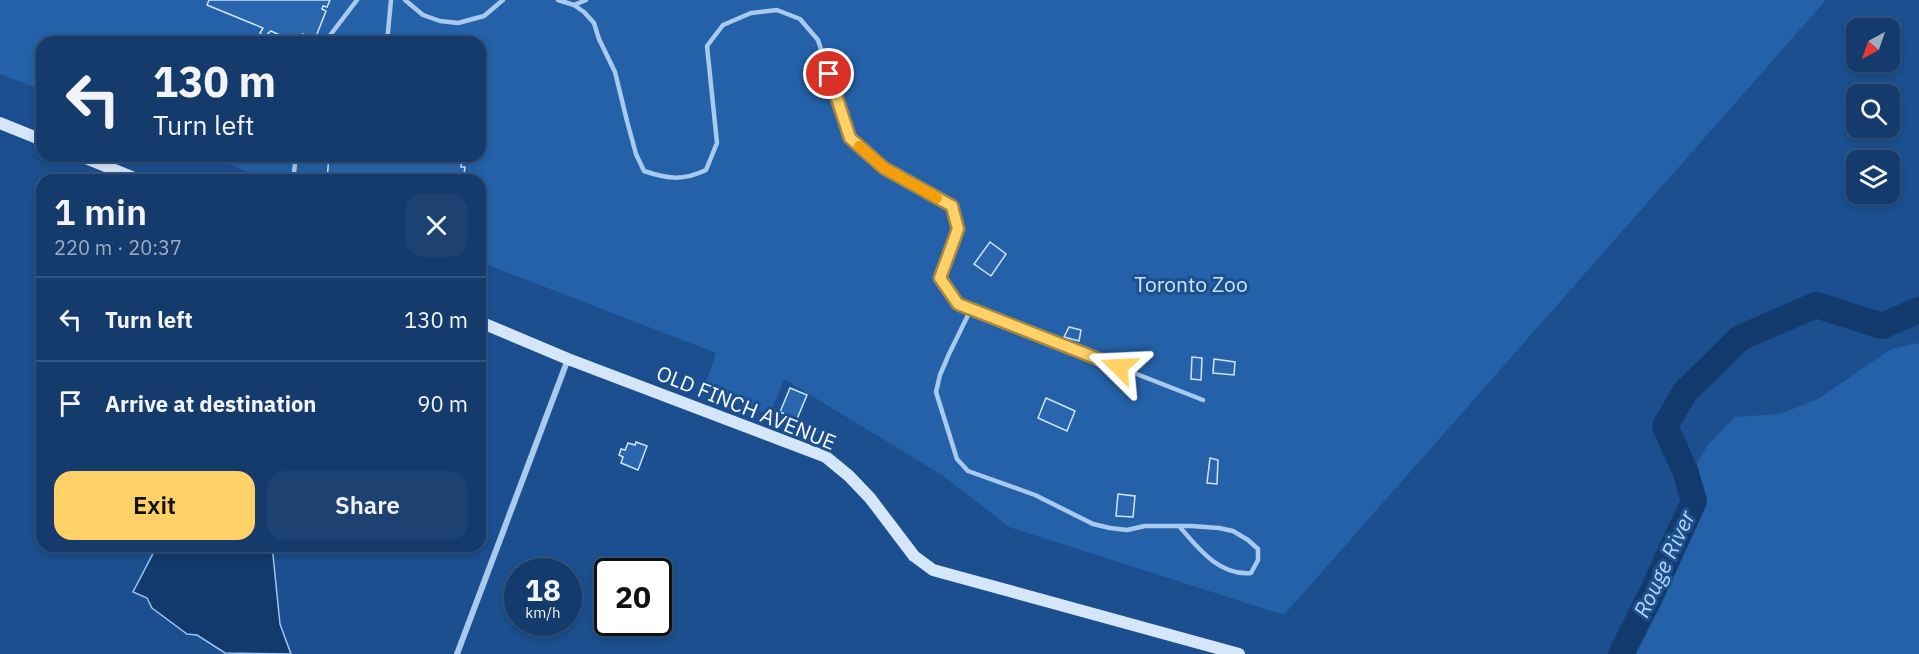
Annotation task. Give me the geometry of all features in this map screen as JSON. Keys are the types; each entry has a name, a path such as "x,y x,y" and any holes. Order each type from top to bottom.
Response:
{"street":[{"path":"0,123 36,138"},
{"path":"96,162 124,174"},
{"name":"OLD FINCH AVENUE","path":"486,325 568,359 826,457 870,498 914,556 933,570 1239,654"},
{"path":"457,654 568,359"}],"lane":[{"path":"330,36 357,0"},
{"path":"388,36 391,0"},
{"path":"405,0 423,15 440,21 458,23 484,16 503,0"},
{"path":"558,0 574,5 594,23 615,72 636,153 644,171 665,178 690,177 706,170 717,143 707,46 723,25 751,13 777,10 800,19 818,40 850,138 884,168 952,206 958,229 940,278 958,304 1203,400"},
{"path":"574,5 586,0"},
{"path":"971,309 940,375 936,392 957,459 968,471 1035,495 1093,524 1110,528 1127,530 1145,526 1179,526 1233,531 1258,549 1258,560 1251,573 1239,574 1216,564 1198,549 1179,526"}],"green space":[{"name":"Toronto Zoo","path":"0,0 1826,0 1284,615 1009,527 942,475 784,379 770,415 703,390 716,353 486,264 486,174 254,174 223,162 486,162 486,36 36,36 36,88 0,74"},
{"path":"1919,343 1919,654 1636,654 1690,476 1707,446 1735,417 1780,414 1818,399 1891,349"}],"shaded area":[{"path":"154,552 271,552 280,624 291,654 225,653 197,635 187,634 152,608 147,598 133,592"}],"building":[{"path":"209,0 330,0 327,7 323,6 322,9 326,11 316,36 303,34 302,36 282,36 271,31 263,36 260,33 263,28 207,5"},
{"path":"328,162 461,162 461,167 465,167 464,174 328,174"},
{"path":"990,242 1006,254 991,276 974,264"},
{"path":"1069,327 1081,330 1079,341 1064,337"},
{"path":"1192,357 1202,358 1201,380 1191,379"},
{"path":"1214,359 1235,362 1234,375 1213,373"},
{"path":"790,388 807,395 797,419 780,412"},
{"path":"1046,398 1075,411 1067,431 1038,418"},
{"path":"636,442 647,446 638,470 621,463 623,457 619,455 621,449 625,450 628,443 635,445"},
{"path":"1210,458 1218,460 1217,484 1207,483"},
{"path":"1118,494 1135,496 1133,517 1116,516"}],"waterway":[{"name":"Rouge River","path":"1621,654 1694,501 1686,473 1665,426 1685,392 1740,338 1816,305 1882,326 1919,310"}],"slow traffic":[{"path":"859,146 884,168 937,198"}],"route":[{"path":"829,74 850,138 884,168 952,206 958,229 940,278 958,304 1119,367"}]}
